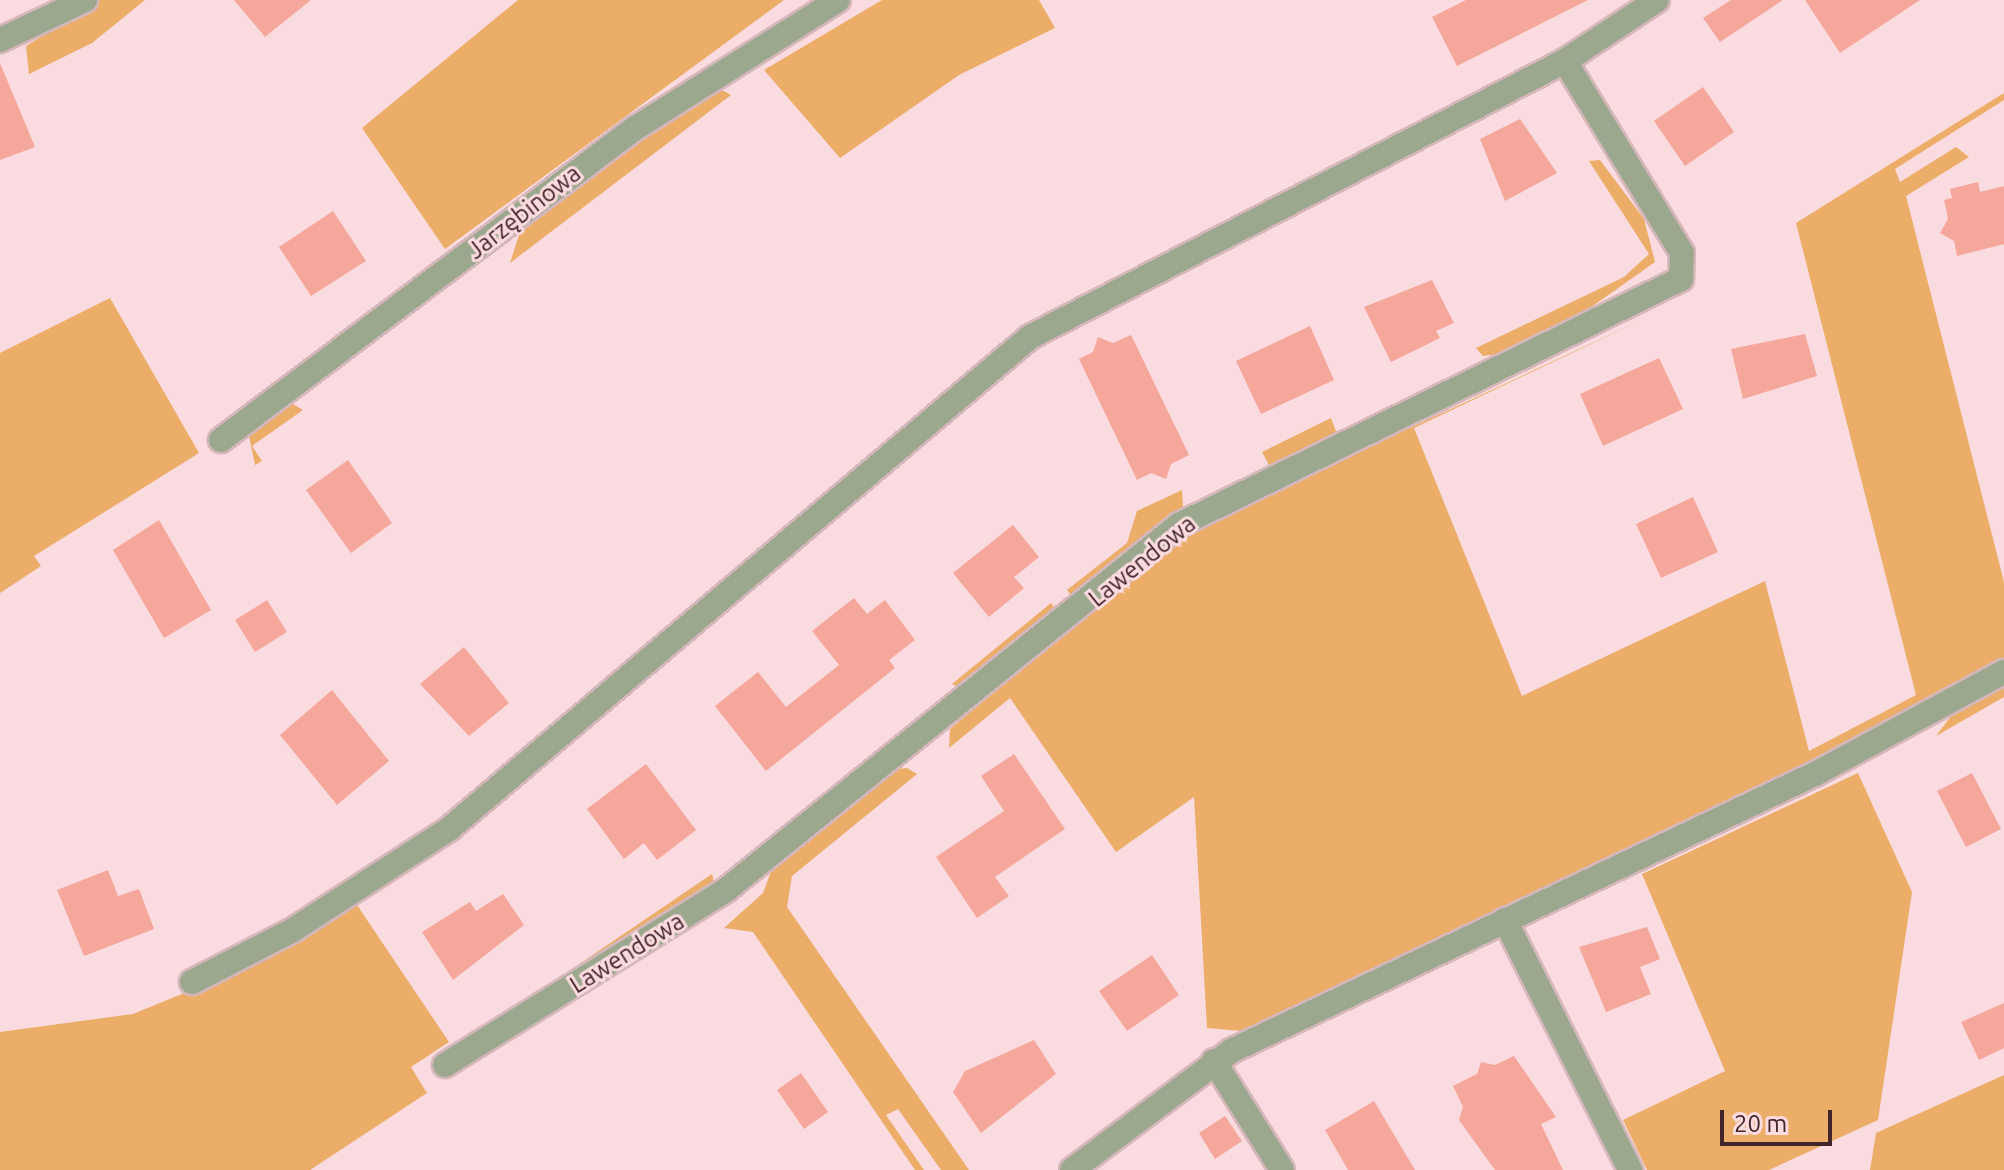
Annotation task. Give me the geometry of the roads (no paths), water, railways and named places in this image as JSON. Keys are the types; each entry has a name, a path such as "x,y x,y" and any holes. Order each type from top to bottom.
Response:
{"street":[{"path":"0,40 85,0"},
{"name":"Jarzębinowa","path":"221,440 634,129 838,0"},
{"path":"192,982 279,938 449,829 1030,337 1565,61 1657,0"},
{"name":"Lawendowa","path":"445,1065 726,890 1179,525 1681,279 1682,253 1565,61"},
{"path":"1072,1170 1214,1061 1815,774 2004,672"},
{"path":"1505,920 1630,1170"},
{"path":"1214,1061 1282,1170"}]}
